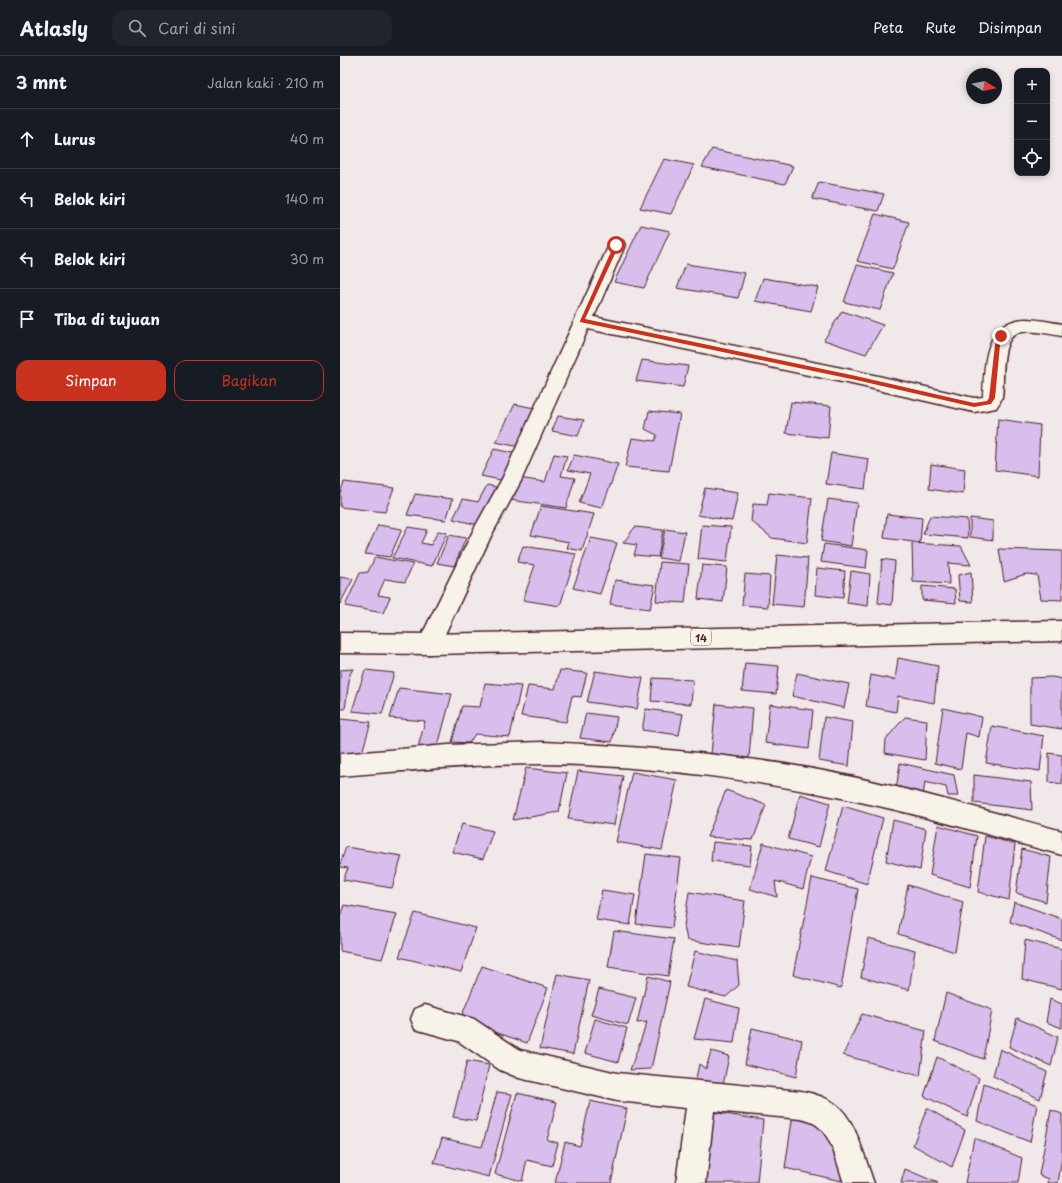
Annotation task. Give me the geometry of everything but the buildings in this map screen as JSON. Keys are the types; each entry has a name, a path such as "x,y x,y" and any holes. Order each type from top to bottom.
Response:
{"main road":[{"path":"429,644 482,533 511,481 616,245"},
{"path":"582,321 856,378 974,405 989,403 992,398 998,345 1001,336 1008,329 1018,326 1029,326 1062,330"},
{"name":"14","path":"340,643 429,644 1062,631"},
{"path":"340,765 448,756 542,753 650,759 757,771 874,793 1062,843"},
{"path":"425,1019 464,1029 510,1060 529,1067 617,1087 801,1105 817,1109 827,1115 838,1127 859,1183"},
{"path":"691,1183 702,1096"}],"route":[{"path":"616,245 582,321 856,378 974,405 989,403 992,398 998,345 1001,336"}]}
